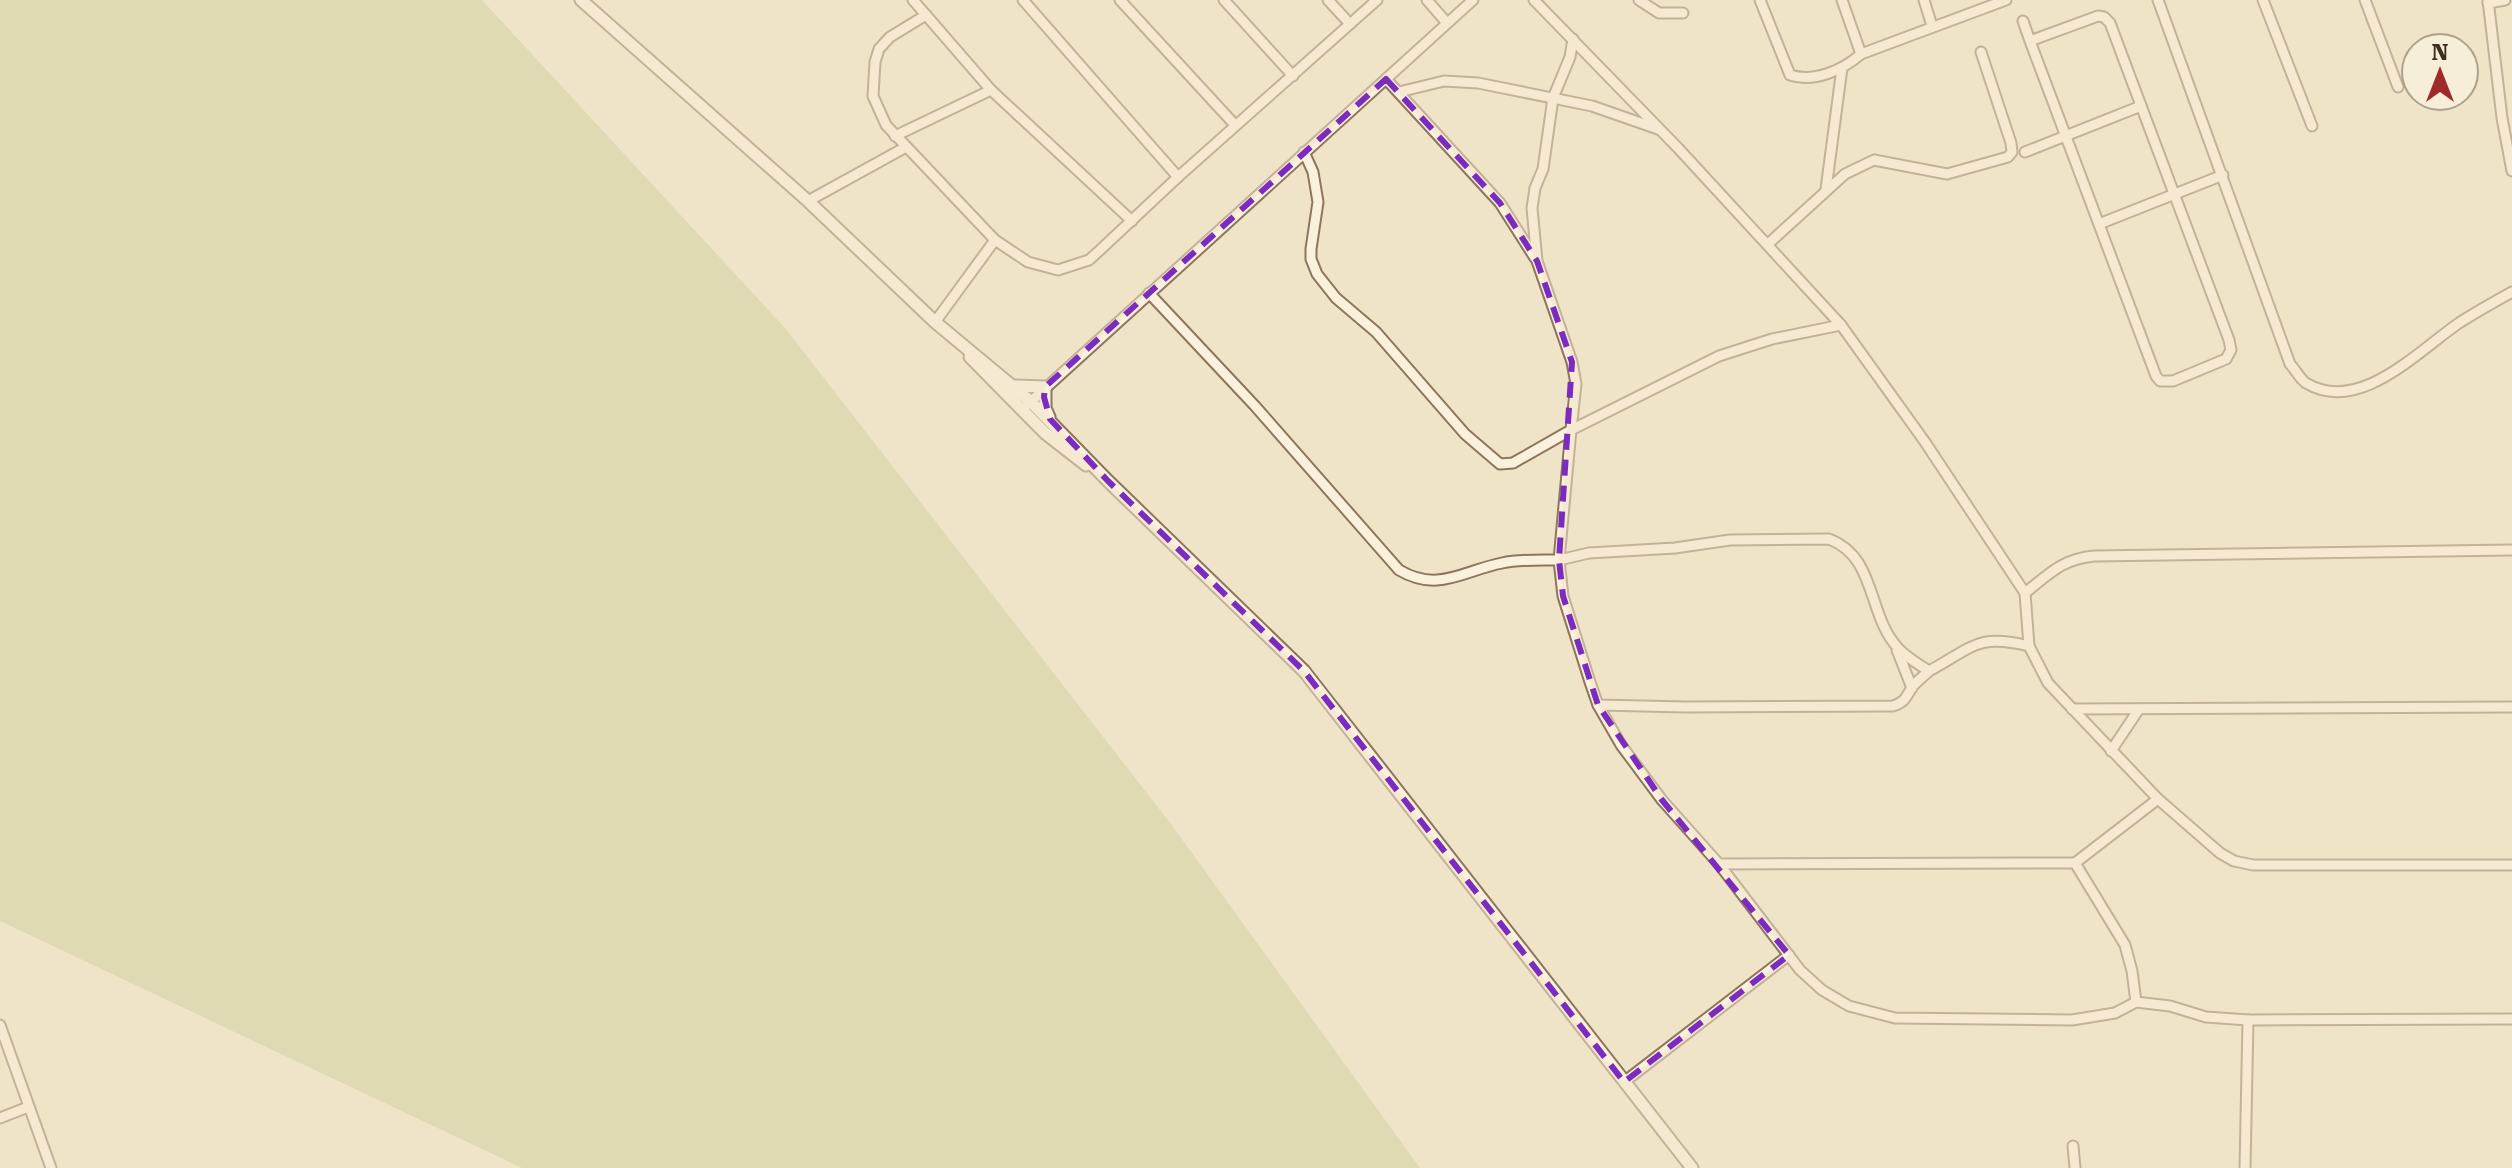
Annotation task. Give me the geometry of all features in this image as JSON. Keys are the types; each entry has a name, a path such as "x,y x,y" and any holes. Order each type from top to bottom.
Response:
{"street":[{"path":"581,0 808,201 935,322 1013,386 1045,433 1108,481"},
{"path":"913,0 991,90 1132,221"},
{"path":"1023,0 1178,177"},
{"path":"1120,0 1235,125"},
{"path":"1224,0 1293,76"},
{"path":"1328,0 1350,24"},
{"path":"926,15 890,37 879,49 873,96 886,125 995,240 1028,262 1058,270 1089,260 1377,0"},
{"path":"1427,0 1447,23"},
{"path":"1026,405 1473,0"},
{"path":"1534,0 1662,131 1841,325 1925,442 2025,593 2029,646 2048,683 2158,799 2220,853 2234,861 2253,865 2512,865"},
{"path":"1639,0 1659,13 1683,13"},
{"path":"1760,0 1790,75 1806,78 1842,68 1861,54 2002,1"},
{"path":"1842,0 1861,54"},
{"path":"1924,0 1932,26"},
{"path":"2158,0 2290,364 2305,382 2325,389 2345,391 2369,387 2459,323 2512,292"},
{"path":"2263,0 2312,126"},
{"path":"2365,0 2398,87"},
{"path":"2505,0 2488,2 2507,118 2512,171"},
{"path":"2023,21 2030,41 2156,376 2166,382 2173,381 2226,359 2231,350 2110,23 2104,17 2091,18 2030,41"},
{"path":"1537,261 1532,208 1535,188 1543,169 1553,98 1570,57 1573,39"},
{"path":"1768,244 1826,189 1845,174 1874,160 1947,174 2008,157 2012,152 2011,143 1981,52"},
{"path":"1826,189 1842,68"},
{"path":"1386,79 1500,203 1537,261 1572,362 1576,384 1559,560 1563,596 1598,705 1629,756 1662,800 1719,864 1789,955 1822,990 1849,1006 1895,1018 2072,1020 2115,1013 2136,1002 2170,1006 2206,1017 2248,1020 2512,1019"},
{"path":"1399,92 1444,81 1478,83 1625,115 1662,131"},
{"path":"895,136 991,90"},
{"path":"2025,152 2141,106"},
{"path":"808,201 906,147"},
{"path":"1304,152 1313,172 1318,202 1311,249 1317,274 1336,298 1376,332 1465,434 1494,460 1506,465 1719,356 1772,339 1841,325"},
{"path":"2099,224 2223,175"},
{"path":"935,322 995,240"},
{"path":"1149,293 1255,406 1399,570 1414,578 1430,582 1448,580 1503,563 1559,560 1589,553 1675,548 1730,540 1829,539 1843,544 1856,557 1912,688"},
{"path":"957,341 1026,405 1050,419 1108,481 1304,671 1692,1168"},
{"path":"1013,386 1045,387"},
{"path":"1045,387 1045,408 1050,419"},
{"path":"2025,593 2062,563 2078,557 2512,550"},
{"path":"1598,705 1893,706 1908,697 1912,688 1929,671 1964,649 1992,639 2029,646"},
{"path":"1896,647 1929,671"},
{"path":"2072,709 2512,707"},
{"path":"2111,751 2139,709"},
{"path":"1719,864 2075,863 2158,799"},
{"path":"2075,863 2125,945 2136,1002"},
{"path":"1624,1082 1789,955"},
{"path":"2245,1168 2248,1020"},
{"path":"0,1025 51,1168"},
{"path":"0,1118 28,1107"},
{"path":"2073,1146 2075,1168"}],"highlighted area":[{"path":"1386,79 1500,203 1537,261 1572,362 1559,560 1563,596 1598,705 1662,800 1789,955 1624,1082 1304,671 1108,481 1050,419 1044,397 1045,387"}],"green space":[{"path":"0,0 482,0 785,328 1171,824 1420,1168 522,1168 0,921"}]}
